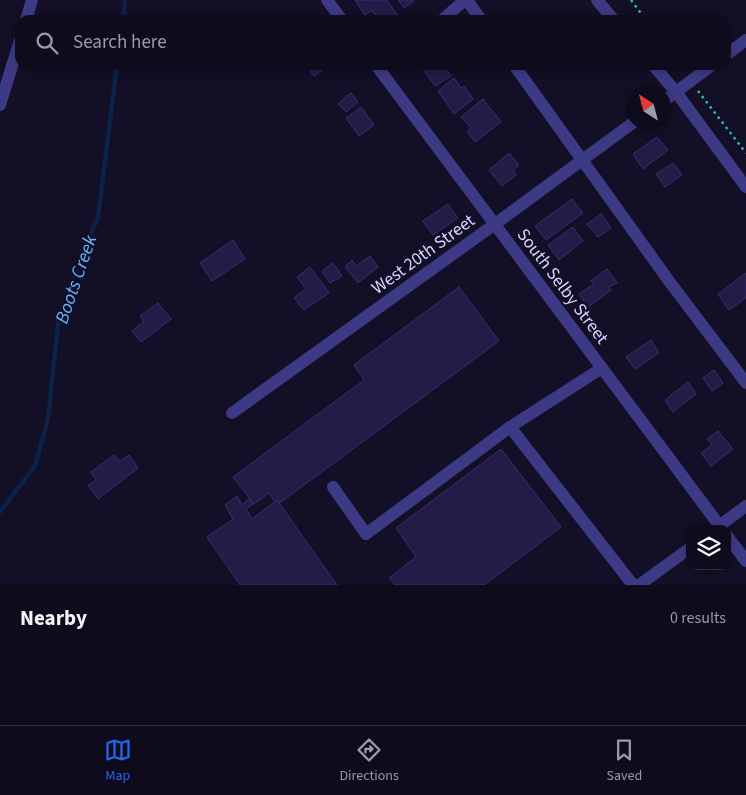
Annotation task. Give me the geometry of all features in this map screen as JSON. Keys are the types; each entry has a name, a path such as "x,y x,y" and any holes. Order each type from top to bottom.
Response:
{"street":[{"path":"28,15 32,0"},
{"path":"327,0 338,15"},
{"path":"448,15 466,0 477,15"},
{"path":"597,0 610,15"},
{"path":"731,51 746,40"},
{"path":"0,104 15,56"},
{"name":"South Selby Street","path":"384,70 495,224 717,525"},
{"path":"518,70 669,281 746,383"},
{"path":"657,70 676,92 746,187"},
{"path":"671,96 705,70"},
{"name":"West 20th Street","path":"232,413 626,128"},
{"path":"333,487 366,534 510,426 602,368"},
{"path":"510,426 633,585"},
{"path":"723,525 746,506"},
{"path":"731,541 746,561"},
{"path":"640,585 686,551"}],"path":[{"path":"631,0 642,15"},
{"path":"682,70 746,153"}],"building":[{"path":"355,0 387,0 397,15 375,15 372,10 365,15"},
{"path":"398,0 414,0 414,1 404,8"},
{"path":"310,70 322,70 314,76"},
{"path":"424,70 447,70 451,76 435,86"},
{"path":"454,78 461,88 464,86 473,99 454,114 438,91"},
{"path":"351,93 358,102 346,112 338,104"},
{"path":"483,99 501,122 475,142 467,131 471,128 461,117"},
{"path":"361,107 374,125 359,136 346,118"},
{"path":"657,137 668,150 643,169 633,154"},
{"path":"509,153 519,165 513,170 516,175 502,186 489,170"},
{"path":"673,163 682,175 665,187 656,174"},
{"path":"572,199 583,213 546,240 535,226"},
{"path":"448,204 458,218 433,235 423,221"},
{"path":"601,214 611,228 598,237 587,224"},
{"path":"573,227 583,241 559,260 548,245"},
{"path":"233,240 245,259 212,281 200,263"},
{"path":"370,256 378,267 358,283 345,267 352,260 356,266"},
{"path":"333,263 342,276 330,283 322,271"},
{"path":"310,267 329,293 304,310 294,298 306,289 297,277"},
{"path":"607,269 617,283 609,287 611,290 588,307 579,294 594,284 591,281"},
{"path":"746,273 746,298 729,310 718,294"},
{"path":"459,287 499,341 277,505 269,493 254,504 233,477 364,380 354,365"},
{"path":"158,303 171,319 141,342 132,331 144,322 140,316"},
{"path":"651,340 659,353 635,369 626,357"},
{"path":"714,370 723,383 712,391 703,378"},
{"path":"688,382 696,394 673,412 665,400"},
{"path":"718,431 733,449 711,466 701,453 712,445 707,439"},
{"path":"501,449 561,527 484,585 395,585 389,578 416,557 396,528"},
{"path":"114,455 120,461 129,455 138,468 98,499 88,485 96,480 91,472"},
{"path":"237,496 242,505 249,499 253,504 246,509 252,519 277,500 337,585 240,585 207,537 233,519 225,505"}],"waterway":[{"name":"Boots Creek","path":"124,15 125,0"},
{"name":"Boots Creek","path":"0,512 35,466 48,419 58,324 82,252 98,218 116,70"}]}
